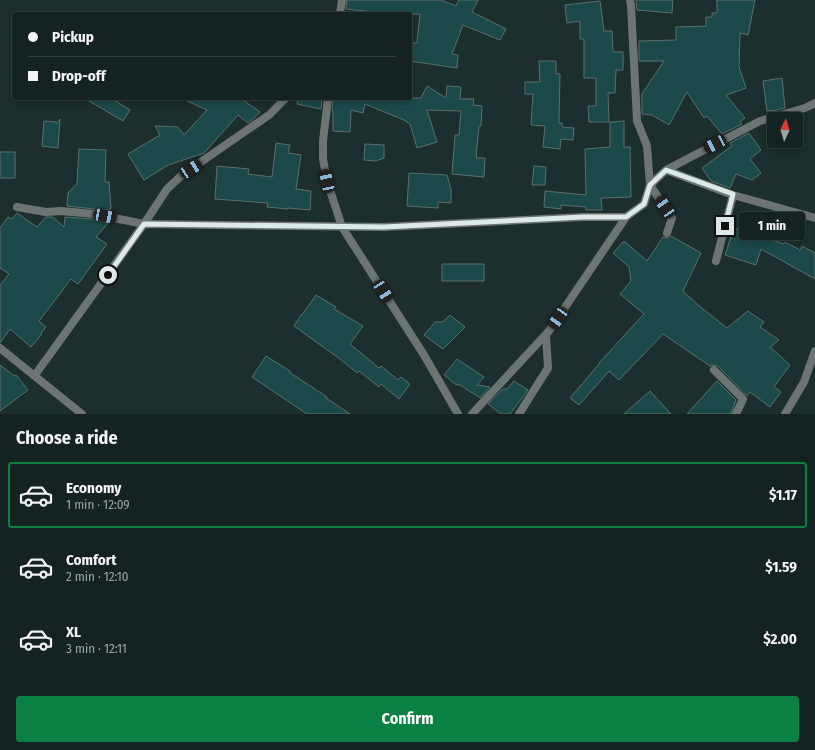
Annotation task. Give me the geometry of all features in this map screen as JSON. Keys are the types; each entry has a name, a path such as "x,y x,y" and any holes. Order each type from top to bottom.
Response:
{"street":[{"path":"340,12 342,0"},
{"path":"472,414 546,334 626,217 644,204 650,185 647,146 637,121 630,0"},
{"path":"34,375 168,189 182,175 269,115 284,100"},
{"path":"328,100 322,159 327,181 342,227 424,355 458,414"},
{"path":"650,185 666,170 760,121 815,104"},
{"path":"666,170 733,194 815,218"},
{"path":"650,185 672,218 667,233"},
{"path":"716,260 733,194"},
{"path":"17,207 46,212 61,211 94,214 144,224 384,227 583,217 626,217"},
{"path":"519,414 548,368 546,334"},
{"path":"0,348 82,414"},
{"path":"785,414 804,382 815,351"},
{"path":"714,370 743,399 736,414"}],"building":[{"path":"347,0 441,0 456,6 459,0 478,0 472,12 506,29 500,40 463,25 452,54 458,55 457,68 412,61 412,43 417,43 420,14 412,14 412,12 374,12 346,9"},
{"path":"636,0 673,0 672,13 637,10"},
{"path":"717,0 755,0 748,35 740,33 739,67 746,88 726,95 745,118 740,122 742,124 722,134 707,116 704,118 687,92 669,125 652,115 642,114 642,94 664,61 639,61 639,41 676,40 676,27 706,26 706,17 712,17 712,13 717,13"},
{"path":"600,1 604,31 612,31 613,52 623,52 623,70 616,70 615,93 608,93 609,122 589,122 588,106 596,106 596,78 584,78 584,39 580,39 580,21 567,23 565,5"},
{"path":"539,61 556,61 556,74 560,74 559,123 562,123 562,127 574,128 573,140 561,139 560,149 543,147 545,126 531,125 533,94 525,94 525,82 540,82"},
{"path":"782,78 785,108 767,111 763,81"},
{"path":"427,86 446,98 447,86 461,87 460,99 474,99 473,105 482,106 481,126 479,126 476,158 485,158 484,177 452,174 455,135 459,135 461,111 427,110 437,142 417,148 410,124 404,120 365,104 363,113 351,110 350,132 333,131 333,100 412,100 412,98 421,98"},
{"path":"87,100 114,100 130,110 123,121"},
{"path":"185,100 243,100 260,112 248,123 238,115 204,153 168,165 144,180 128,154 160,135 155,126 178,127 184,135 207,110"},
{"path":"298,100 322,100 321,109 297,104"},
{"path":"60,119 58,148 42,146 44,121 56,122 56,124"},
{"path":"624,121 624,147 630,147 631,197 601,198 602,210 586,210 586,207 561,205 561,209 544,207 545,191 586,195 585,149 610,147 610,122"},
{"path":"749,133 761,150 750,159 761,173 752,180 736,174 730,188 711,181 702,168 732,146 730,143"},
{"path":"276,143 290,145 288,153 301,155 296,189 311,191 310,210 267,207 268,203 215,199 217,166 249,169 248,174 272,177"},
{"path":"365,144 384,145 384,158 376,161 364,160"},
{"path":"79,149 106,150 105,182 109,182 111,209 103,210 67,206 68,193 77,184"},
{"path":"0,152 15,152 15,178 0,178"},
{"path":"534,166 546,167 545,185 532,185"},
{"path":"409,173 447,175 451,189 451,203 438,202 438,208 407,206"},
{"path":"17,213 37,227 46,217 53,217 64,227 65,217 93,219 108,223 96,237 107,244 78,284 71,279 39,321 46,327 31,347 10,329 0,343 0,285 9,274 0,268 0,228 8,217 12,219"},
{"path":"734,228 784,244 785,242 800,250 802,246 815,253 815,279 761,249 756,265 725,255"},
{"path":"671,236 701,253 683,291 727,328 748,311 764,322 760,327 779,340 770,347 790,365 774,387 781,392 770,407 750,392 747,396 718,366 710,366 663,334 619,380 609,371 579,405 570,398 599,363 644,314 620,294 631,281 629,267 613,253 624,241 647,261 663,237 668,238"},
{"path":"442,264 484,264 484,281 442,281"},
{"path":"316,295 336,307 334,309 363,326 350,344 379,368 381,366 398,380 401,377 410,384 399,399 381,384 379,387 359,371 357,373 294,326"},
{"path":"450,315 465,327 443,349 424,335 435,322 443,322"},
{"path":"266,356 290,371 289,372 350,414 307,414 252,377"},
{"path":"457,359 484,377 477,385 490,387 480,398 460,385 455,384 444,375"},
{"path":"0,365 14,376 16,375 28,390 0,411"},
{"path":"514,381 528,390 510,414 501,414 488,404 503,389 507,389"},
{"path":"717,381 736,400 731,414 687,414"},
{"path":"650,391 671,414 624,414"}],"route":[{"path":"108,275 144,224 384,227 583,217 626,217 644,204 650,185 666,170 733,194 725,226"}]}
